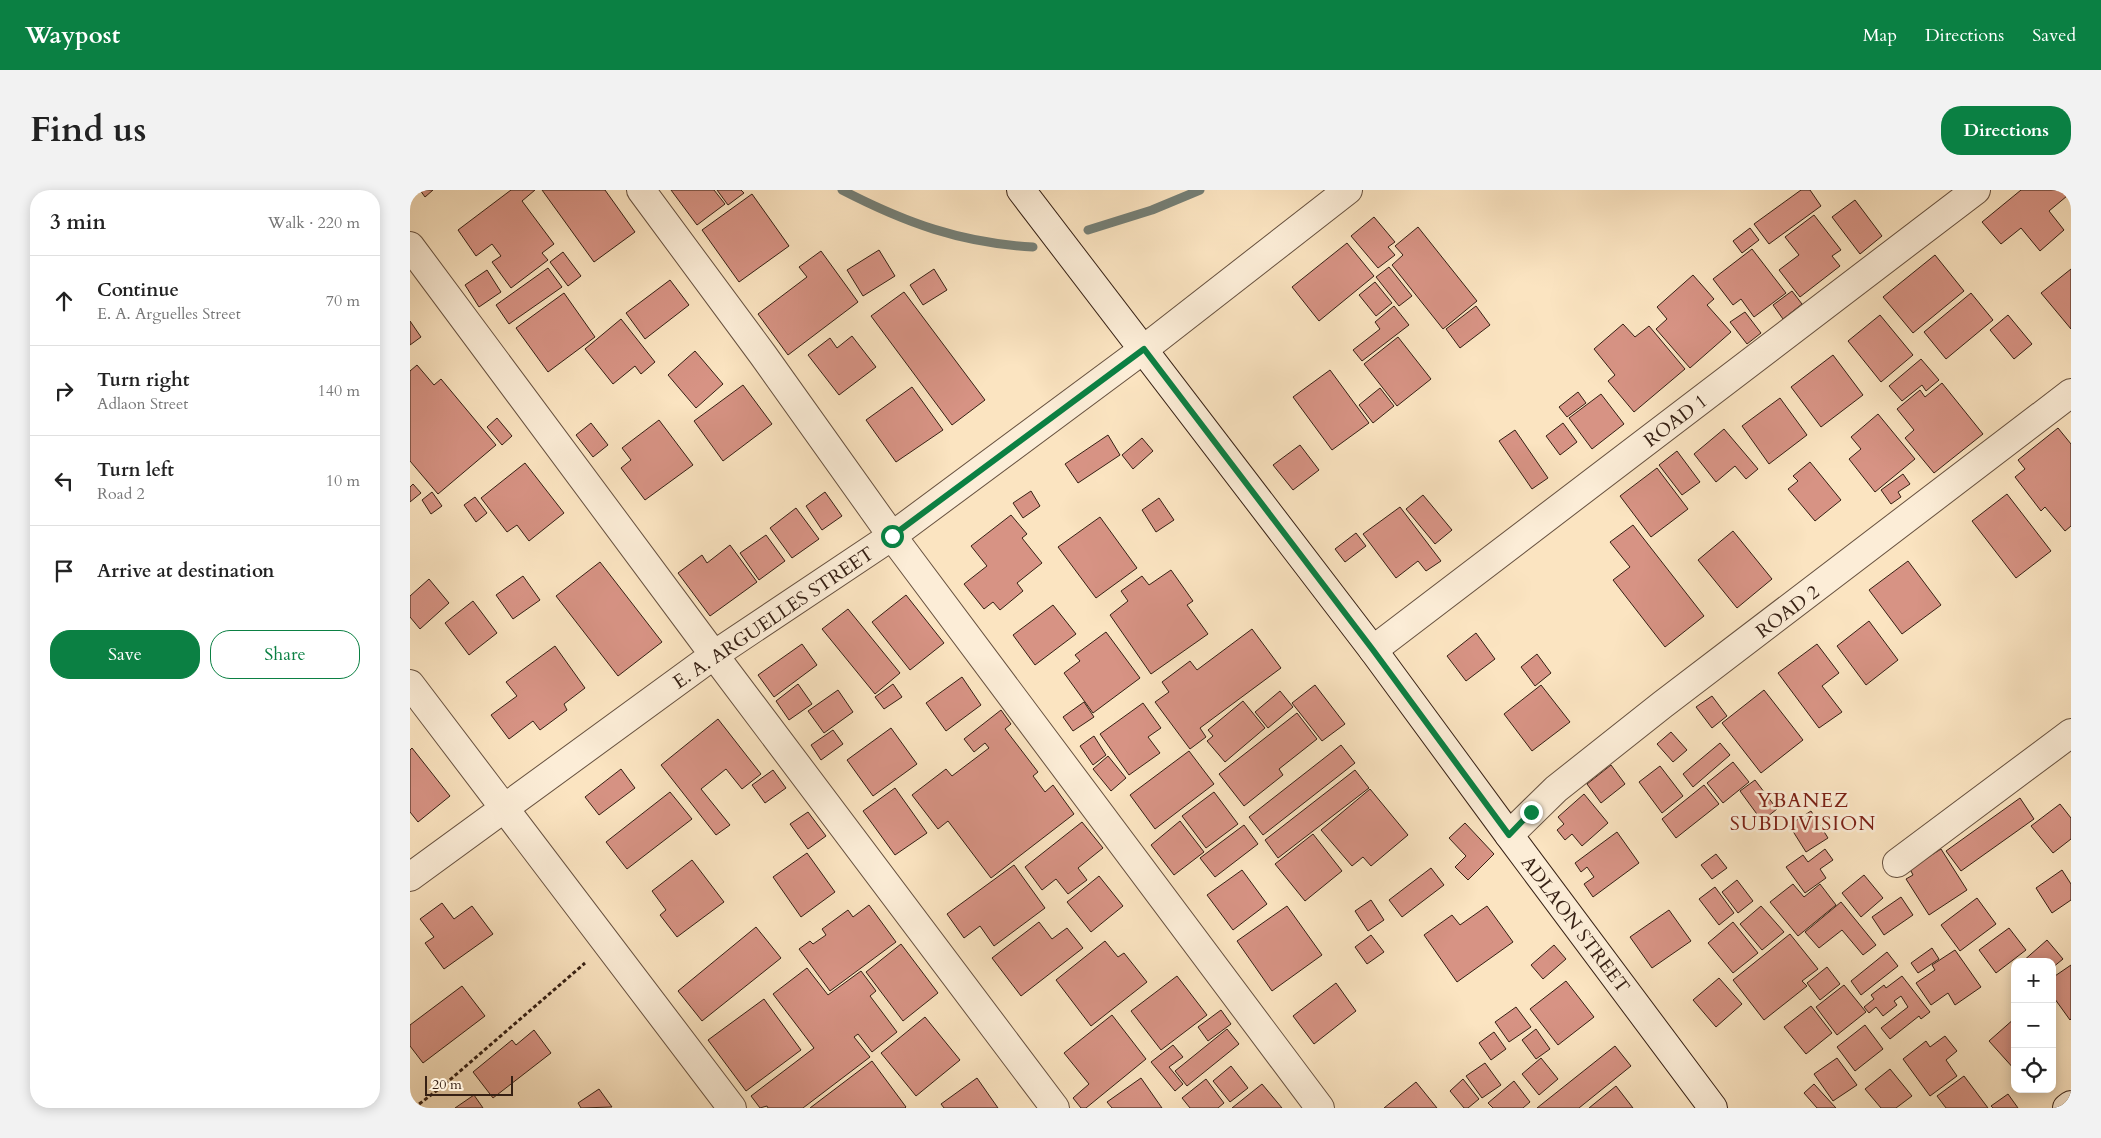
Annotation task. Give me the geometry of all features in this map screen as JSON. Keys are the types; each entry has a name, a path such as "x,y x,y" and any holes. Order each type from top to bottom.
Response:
{"street":[{"path":"641,190 763,354 892,536 1320,1108"},
{"name":"ADLAON STREET","path":"1021,190 1373,650 1714,1108"},
{"name":"E. A. ARGUELLES STREET","path":"410,877 714,656 892,536 1144,349 1348,190"},
{"name":"ROAD 1","path":"1373,650 1976,190"},
{"path":"410,246 714,656 1055,1108"},
{"name":"ROAD 2","path":"1509,835 1556,789 1662,705 2071,393"},
{"path":"410,684 732,1108"},
{"path":"1897,863 2071,733"},
{"path":"2067,1108 2071,1105"}],"path":[{"path":"414,1108 444,1085 606,944"}],"building":[{"path":"420,190 433,190 425,197"},
{"path":"511,190 535,190 522,201 554,244 542,253 548,260 511,288 492,262 501,256 492,244 476,256 458,230"},
{"path":"542,190 605,190 635,232 594,262"},
{"path":"671,190 714,190 725,204 697,225"},
{"path":"717,190 741,190 744,193 728,205"},
{"path":"1801,190 1810,190 1821,206 1769,244 1754,224"},
{"path":"2021,190 2062,190 2067,196 2049,211 2064,230 2040,251 2021,228 2001,244 1982,222"},
{"path":"752,194 789,246 739,282 702,230"},
{"path":"1855,200 1882,236 1860,254 1832,217"},
{"path":"1814,215 1841,250 1832,256 1840,266 1800,297 1779,270 1799,255 1785,237"},
{"path":"1374,217 1395,242 1388,247 1395,255 1378,268 1351,236"},
{"path":"1418,227 1477,301 1443,329 1392,265 1403,255 1395,246"},
{"path":"1750,228 1759,240 1742,253 1733,241"},
{"path":"1347,243 1374,276 1319,321 1292,287"},
{"path":"1752,249 1786,293 1754,317 1741,299 1733,305 1713,279"},
{"path":"879,250 895,276 863,296 847,270"},
{"path":"821,251 858,302 788,355 758,314 807,277 799,267"},
{"path":"563,252 581,276 568,286 550,262"},
{"path":"1935,255 1964,291 1913,333 1883,297"},
{"path":"1389,267 1412,296 1399,306 1376,277"},
{"path":"548,268 562,287 509,324 496,305"},
{"path":"934,269 947,290 923,305 910,285"},
{"path":"2071,269 2071,329 2041,293"},
{"path":"487,270 501,292 479,307 465,285"},
{"path":"1693,275 1714,299 1707,305 1731,332 1690,368 1656,329 1667,319 1657,307"},
{"path":"670,280 689,305 645,339 626,313"},
{"path":"1375,282 1392,303 1376,316 1359,295"},
{"path":"1792,291 1802,304 1783,319 1773,305"},
{"path":"904,292 985,400 952,425 871,316"},
{"path":"564,293 595,337 548,372 516,328"},
{"path":"1971,293 1993,320 1946,359 1924,332"},
{"path":"1394,306 1409,325 1362,361 1353,350 1380,329 1375,322"},
{"path":"1476,306 1490,325 1460,348 1446,329"},
{"path":"1745,312 1761,333 1747,344 1730,322"},
{"path":"1880,315 1913,355 1881,382 1848,341"},
{"path":"2008,315 2032,344 2014,359 1990,330"},
{"path":"621,319 655,362 641,374 635,366 613,384 585,349"},
{"path":"410,321 421,337 410,345"},
{"path":"1623,324 1635,337 1649,326 1685,369 1634,412 1608,381 1615,375 1594,349"},
{"path":"852,336 876,367 839,395 808,355 830,338 837,348"},
{"path":"1398,337 1431,379 1397,406 1364,364"},
{"path":"695,351 723,384 696,408 668,375"},
{"path":"1833,355 1863,395 1821,427 1791,387"},
{"path":"1921,359 1939,380 1926,391 1922,385 1902,401 1889,386"},
{"path":"417,365 434,385 441,379 496,445 438,494 410,461 410,371"},
{"path":"1330,370 1369,423 1332,450 1293,397"},
{"path":"1942,383 1983,434 1934,473 1905,438 1914,430 1897,409 1920,390 1925,397"},
{"path":"743,385 772,424 723,461 694,421"},
{"path":"912,387 943,430 896,462 866,420"},
{"path":"1380,388 1394,406 1373,423 1359,405"},
{"path":"1578,392 1586,403 1567,417 1559,407"},
{"path":"1601,394 1624,424 1592,449 1569,418"},
{"path":"1780,398 1807,435 1769,464 1742,426"},
{"path":"1878,414 1915,459 1875,492 1849,459 1861,449 1851,437"},
{"path":"497,418 512,436 502,445 487,427"},
{"path":"659,420 693,465 645,500 621,468 631,460 622,448"},
{"path":"591,423 608,445 593,457 576,435"},
{"path":"1563,423 1577,442 1560,455 1546,436"},
{"path":"2058,428 2071,444 2071,526 2065,531 2045,507 2041,511 2015,477 2025,469 2018,460"},
{"path":"1724,429 1758,469 1746,479 1735,466 1716,482 1694,454"},
{"path":"1515,430 1548,478 1532,489 1499,441"},
{"path":"1108,435 1120,455 1078,483 1065,464"},
{"path":"1142,438 1153,451 1133,469 1122,455"},
{"path":"1300,445 1319,470 1293,490 1273,465"},
{"path":"1677,451 1700,482 1682,495 1659,465"},
{"path":"1810,462 1841,500 1815,521 1788,489 1798,481 1793,476"},
{"path":"525,463 564,513 529,541 517,525 507,532 481,498"},
{"path":"1657,468 1688,509 1651,537 1620,496"},
{"path":"1903,474 1910,484 1898,492 1901,497 1891,504 1881,490"},
{"path":"413,484 421,493 410,502 410,487"},
{"path":"1031,491 1040,506 1023,518 1013,503"},
{"path":"432,492 442,506 431,514 422,500"},
{"path":"825,492 842,516 822,530 806,506"},
{"path":"2007,494 2051,551 2016,578 1972,521"},
{"path":"1423,495 1452,530 1435,544 1406,509"},
{"path":"475,497 487,513 476,522 464,505"},
{"path":"1159,498 1174,520 1156,532 1142,510"},
{"path":"1400,507 1441,561 1426,571 1418,561 1396,578 1363,534"},
{"path":"796,508 819,539 792,558 770,528"},
{"path":"1011,515 1027,534 1022,538 1042,563 1017,583 1023,591 1000,610 993,602 984,609 964,584 987,566 971,546"},
{"path":"1100,517 1137,568 1096,598 1058,547"},
{"path":"1633,525 1704,616 1665,647 1613,580 1630,567 1610,542"},
{"path":"1733,531 1772,579 1737,608 1698,560"},
{"path":"1356,533 1366,546 1345,562 1335,549"},
{"path":"766,535 785,561 759,580 740,553"},
{"path":"730,545 757,582 710,616 678,573 702,555 707,563"},
{"path":"1908,561 1941,605 1902,634 1869,590"},
{"path":"600,562 662,642 618,676 556,596"},
{"path":"1171,570 1193,601 1187,605 1208,634 1151,674 1110,615 1128,601 1121,591 1142,576 1149,585"},
{"path":"523,576 540,600 513,619 496,595"},
{"path":"429,579 449,603 420,629 410,617 410,596"},
{"path":"906,595 944,643 910,670 872,622"},
{"path":"473,601 497,633 469,655 445,623"},
{"path":"1053,605 1076,634 1035,665 1013,635"},
{"path":"848,609 900,673 875,694 822,629"},
{"path":"1869,621 1898,660 1866,685 1837,646"},
{"path":"1252,629 1281,668 1200,728 1206,737 1190,749 1155,702 1169,692 1162,682 1190,661 1197,670"},
{"path":"1106,632 1140,678 1093,713 1064,673 1080,661 1075,655"},
{"path":"1476,633 1495,659 1466,681 1447,656"},
{"path":"802,644 817,665 774,697 758,675"},
{"path":"1817,644 1839,673 1822,686 1842,712 1819,728 1778,673"},
{"path":"555,646 585,688 564,704 567,710 540,730 533,721 509,739 491,715 517,696 506,682"},
{"path":"1537,654 1551,673 1535,686 1521,667"},
{"path":"962,677 981,705 946,731 926,703"},
{"path":"798,684 812,704 789,720 776,701"},
{"path":"893,684 902,697 884,709 875,697"},
{"path":"1315,685 1345,724 1322,741 1292,703"},
{"path":"1541,685 1570,722 1532,751 1504,714"},
{"path":"838,690 853,712 824,733 808,711"},
{"path":"1764,690 1803,740 1761,773 1722,723"},
{"path":"1280,691 1293,707 1268,728 1255,712"},
{"path":"1712,696 1727,716 1712,728 1696,707"},
{"path":"1243,701 1265,728 1225,762 1207,741 1213,736 1208,730"},
{"path":"1084,702 1094,717 1073,731 1063,717"},
{"path":"1143,703 1161,728 1148,737 1160,753 1129,775 1100,734"},
{"path":"1001,710 1011,724 1005,729 1038,772 1033,776 1045,792 1053,785 1074,814 991,878 948,821 938,829 912,795 946,769 952,776 989,748 985,743 974,752 964,739"},
{"path":"1297,713 1317,739 1279,769 1283,775 1244,806 1219,774"},
{"path":"718,719 761,774 742,789 726,769 701,789 730,825 716,835 661,765"},
{"path":"891,728 917,764 873,796 847,760"},
{"path":"833,730 843,744 821,760 811,745"},
{"path":"1671,732 1687,750 1673,762 1657,744"},
{"path":"1094,736 1106,755 1093,765 1080,746"},
{"path":"1720,743 1730,755 1693,787 1683,774"},
{"path":"1341,745 1355,763 1263,835 1249,817"},
{"path":"412,748 450,796 418,822 410,812 410,750"},
{"path":"1189,751 1214,784 1155,829 1130,795"},
{"path":"1108,756 1126,778 1111,791 1093,769"},
{"path":"1733,762 1749,782 1723,803 1707,783"},
{"path":"1611,765 1625,784 1601,803 1587,784"},
{"path":"1660,766 1683,796 1662,813 1639,782"},
{"path":"621,769 635,788 599,815 585,797"},
{"path":"773,770 786,788 765,803 752,785"},
{"path":"1355,770 1369,788 1278,858 1265,840"},
{"path":"1755,780 1777,809 1762,821 1740,791"},
{"path":"1704,785 1719,804 1676,838 1662,819"},
{"path":"895,788 927,833 895,855 863,811"},
{"path":"1370,789 1408,835 1371,866 1363,857 1352,866 1321,830"},
{"path":"670,792 692,819 627,869 606,842"},
{"path":"1214,792 1238,824 1206,848 1182,816"},
{"path":"1584,794 1608,823 1582,846 1572,834 1565,840 1557,830 1564,824 1558,817"},
{"path":"2020,798 2034,819 1961,871 1946,851"},
{"path":"2060,804 2071,818 2071,839 2053,853 2031,826"},
{"path":"1811,811 1828,838 1806,852 1789,825"},
{"path":"808,812 826,836 808,849 790,824"},
{"path":"1180,821 1204,852 1174,875 1151,845"},
{"path":"1082,822 1103,848 1078,868 1087,880 1068,894 1056,879 1042,890 1025,867"},
{"path":"1465,823 1494,854 1468,880 1455,867 1466,856 1449,838"},
{"path":"1244,825 1258,844 1215,877 1200,858"},
{"path":"1617,832 1639,863 1593,897 1584,884 1594,877 1587,867 1581,872 1575,863"},
{"path":"1313,834 1342,871 1305,901 1275,864"},
{"path":"1825,849 1833,860 1820,869 1826,878 1805,893 1786,867 1803,855 1808,862"},
{"path":"1941,849 1967,890 1929,915 1906,879 1913,875 1910,869"},
{"path":"807,853 835,892 801,917 773,877"},
{"path":"1716,854 1727,868 1712,879 1701,865"},
{"path":"692,860 724,902 677,937 660,915 666,910 652,891"},
{"path":"1014,865 1045,908 994,946 980,926 964,938 947,914"},
{"path":"1431,868 1444,885 1402,917 1389,900"},
{"path":"1242,870 1267,904 1233,930 1207,895"},
{"path":"2062,870 2071,884 2071,900 2052,913 2036,888"},
{"path":"1864,875 1883,898 1861,917 1842,893"},
{"path":"1099,876 1123,906 1091,932 1067,902"},
{"path":"1737,880 1753,901 1738,913 1722,892"},
{"path":"1793,884 1804,897 1820,884 1836,905 1798,936 1770,902"},
{"path":"1715,887 1734,913 1719,925 1699,899"},
{"path":"1901,897 1913,915 1884,935 1872,917"},
{"path":"1977,898 1996,924 1960,951 1941,925"},
{"path":"1371,900 1384,920 1368,931 1355,911"},
{"path":"1841,902 1876,945 1863,955 1842,930 1819,948 1805,932"},
{"path":"442,903 454,919 472,906 493,934 444,969 425,943 434,937 420,919"},
{"path":"869,905 896,942 830,991 799,949 810,941 813,944 826,935 822,929 848,910 853,917"},
{"path":"1287,906 1322,955 1272,991 1237,941"},
{"path":"1487,906 1513,942 1457,982 1424,935 1452,915 1460,925"},
{"path":"1761,906 1784,932 1762,950 1740,924"},
{"path":"1669,910 1691,941 1652,968 1630,937"},
{"path":"1039,922 1052,939 1067,928 1083,948 1021,996 992,958"},
{"path":"1733,922 1758,953 1733,973 1708,943"},
{"path":"756,927 781,958 702,1021 678,991"},
{"path":"2009,928 2026,950 2016,958 2011,958 2011,962 1996,973 1979,950"},
{"path":"1790,934 1818,969 1802,981 1807,986 1764,1020 1733,980"},
{"path":"1371,935 1384,952 1367,964 1355,947"},
{"path":"2047,940 2063,959 2056,965 2056,958 2027,958"},
{"path":"1105,941 1118,957 1124,953 1147,982 1091,1026 1056,980"},
{"path":"901,944 938,993 903,1021 866,972"},
{"path":"1554,945 1566,959 1543,979 1531,965"},
{"path":"1932,948 1939,959 1918,973 1911,963"},
{"path":"1955,950 1981,987 1955,1005 1948,993 1931,1005 1916,983 1935,970 1932,965"},
{"path":"1887,952 1898,966 1861,995 1851,981"},
{"path":"2071,965 2070,1020 2056,1001 2056,975"},
{"path":"1827,967 1840,984 1820,1000 1807,983"},
{"path":"807,968 828,995 861,971 876,991 870,996 897,1032 872,1052 858,1034 854,1037 870,1057 803,1108 768,1108 767,1106 760,1108 751,1096 814,1048 773,994"},
{"path":"1177,976 1207,1015 1161,1050 1131,1011"},
{"path":"1902,976 1930,1012 1921,1019 1919,1016 1890,1039 1881,1028 1908,1007 1901,996 1894,1001 1897,1005 1883,1016 1876,1007 1869,1013 1864,1007 1874,999 1871,995 1884,985 1886,988"},
{"path":"1719,978 1742,1004 1716,1027 1693,1000"},
{"path":"1566,981 1594,1017 1558,1045 1530,1009"},
{"path":"1336,983 1356,1011 1314,1044 1293,1016"},
{"path":"1844,985 1866,1012 1837,1035 1816,1007"},
{"path":"462,986 485,1016 423,1063 410,1046 410,1025"},
{"path":"764,999 801,1050 746,1091 708,1040"},
{"path":"1811,1006 1832,1033 1806,1054 1784,1027"},
{"path":"1516,1007 1531,1027 1509,1042 1495,1022"},
{"path":"1221,1010 1231,1024 1208,1041 1198,1027"},
{"path":"1112,1015 1146,1059 1086,1108 1081,1108 1073,1098 1089,1084 1064,1053"},
{"path":"925,1017 960,1060 916,1096 881,1053"},
{"path":"2011,1022 2011,1066 1989,1041"},
{"path":"1865,1025 1883,1049 1855,1071 1837,1047"},
{"path":"1227,1029 1239,1044 1187,1086 1175,1071"},
{"path":"1536,1029 1550,1049 1536,1059 1522,1040"},
{"path":"534,1030 551,1053 493,1098 473,1072 512,1040 516,1045"},
{"path":"1494,1032 1506,1049 1491,1060 1479,1043"},
{"path":"1945,1036 1957,1051 1946,1060 1957,1076 1930,1096 1903,1059 1926,1041 1930,1047"},
{"path":"1173,1045 1183,1057 1169,1067 1183,1084 1175,1091 1151,1062"},
{"path":"1615,1046 1631,1066 1579,1108 1537,1108"},
{"path":"1541,1058 1558,1079 1539,1095 1522,1074"},
{"path":"1837,1058 1857,1085 1833,1101 1814,1074"},
{"path":"872,1061 905,1108 810,1108"},
{"path":"1485,1063 1501,1085 1482,1098 1466,1076"},
{"path":"1231,1066 1248,1088 1230,1102 1213,1081"},
{"path":"1890,1069 1912,1096 1896,1108 1881,1108 1865,1089"},
{"path":"1964,1076 1988,1108 1946,1108 1937,1096"},
{"path":"977,1078 998,1108 944,1108 941,1104"},
{"path":"1141,1078 1162,1108 1112,1108 1107,1102"},
{"path":"1206,1079 1224,1103 1218,1108 1190,1108 1182,1098"},
{"path":"1463,1079 1479,1099 1468,1108 1464,1108 1450,1091"},
{"path":"1514,1081 1530,1102 1523,1108 1493,1108 1488,1103"},
{"path":"1416,1082 1437,1108 1384,1108"},
{"path":"1262,1084 1282,1108 1232,1108"},
{"path":"1814,1084 1836,1108 1817,1108 1804,1093"},
{"path":"1616,1086 1633,1108 1589,1108"},
{"path":"599,1089 612,1107 581,1108 578,1103"},
{"path":"2008,1094 2018,1108 1993,1108 1991,1106"},
{"path":"474,1095 483,1108 455,1108"}],"waterway":[{"path":"842,190 889,212 934,229 982,241 1033,247"},
{"path":"1088,230 1152,210 1200,190"}],"district":[{"name":"YBANEZ SUBDIVISION","path":"1803,812"}],"route":[{"path":"892,536 1144,349 1373,650 1509,835 1531,812"}]}
